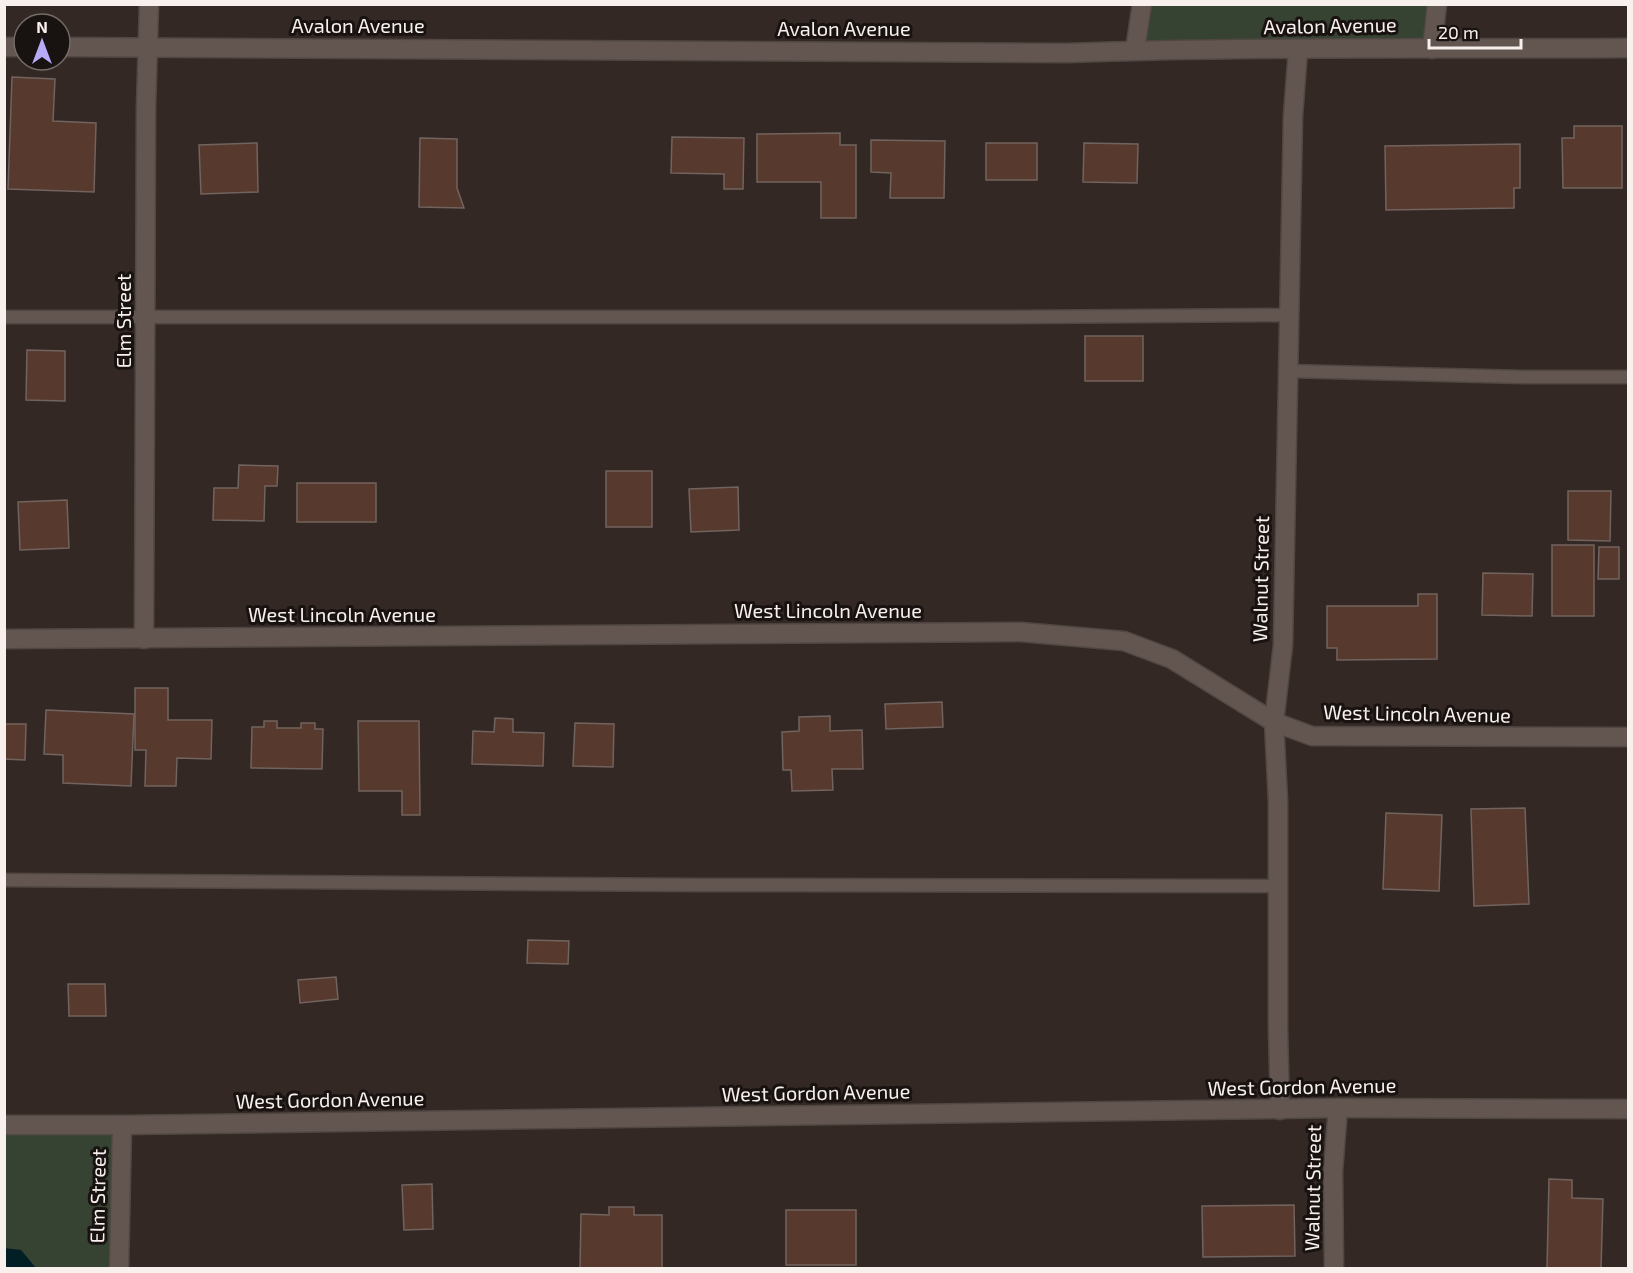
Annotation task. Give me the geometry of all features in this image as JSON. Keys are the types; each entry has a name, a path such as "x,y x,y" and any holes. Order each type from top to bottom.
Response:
{"street":[{"name":"Elm Street","path":"144,639 146,108 149,4"},
{"path":"1135,50 1142,4"},
{"path":"1432,48 1437,4"},
{"name":"Avalon Avenue","path":"72,47 1055,52 1629,48"},
{"name":"Walnut Street","path":"1280,1110 1278,801 1275,722 1283,645 1293,116 1298,50"},
{"name":"West Lincoln Avenue","path":"4,639 1021,632 1124,641 1173,659 1275,722 1312,736 1629,737"},
{"name":"Walnut Street","path":"1334,1269 1333,1171 1338,1108"},
{"name":"West Gordon Avenue","path":"4,1125 1338,1108 1629,1109"},
{"name":"Elm Street","path":"119,1269 122,1125"}],"lane":[{"path":"4,317 1289,315"},
{"path":"1288,371 1523,377 1629,377"},
{"path":"4,880 1278,886"}],"green space":[{"path":"1146,5 1432,5 1428,44 1142,45"},
{"path":"114,1132 112,1268 5,1268 4,1133"}],"water":[{"path":"4,1248 21,1250 36,1268 5,1268"}],"building":[{"path":"12,77 55,79 53,121 96,123 94,192 8,189"},
{"path":"1574,126 1622,126 1622,188 1563,188 1562,138 1574,138"},
{"path":"840,133 840,145 856,145 856,218 821,218 821,182 757,182 757,134"},
{"path":"672,137 744,138 743,189 724,189 724,174 671,173"},
{"path":"420,138 457,139 457,188 464,208 419,207"},
{"path":"871,140 945,141 944,198 890,198 891,173 871,172"},
{"path":"257,143 258,192 201,194 199,145"},
{"path":"986,143 1037,143 1037,180 986,180"},
{"path":"1084,143 1138,144 1137,183 1083,182"},
{"path":"1520,144 1520,188 1514,188 1514,208 1386,210 1385,146"},
{"path":"1085,336 1143,336 1143,381 1085,381"},
{"path":"27,350 65,351 65,401 26,400"},
{"path":"239,465 278,466 277,486 265,486 264,521 213,520 214,488 238,488"},
{"path":"606,471 652,471 652,527 606,527"},
{"path":"297,483 376,483 376,522 297,522"},
{"path":"738,487 739,530 691,532 689,489"},
{"path":"1568,491 1611,491 1610,541 1568,540"},
{"path":"67,500 69,548 20,550 18,502"},
{"path":"1552,545 1594,545 1594,616 1552,616"},
{"path":"1599,547 1619,547 1619,579 1598,579"},
{"path":"1483,573 1533,574 1532,616 1482,615"},
{"path":"1418,594 1437,594 1437,659 1337,660 1337,648 1327,648 1327,606 1418,606"},
{"path":"135,688 168,688 168,720 212,720 211,759 177,758 176,786 145,786 146,750 135,750"},
{"path":"942,702 943,727 886,729 885,704"},
{"path":"46,710 134,714 131,786 63,783 63,755 44,754"},
{"path":"830,716 830,731 862,730 863,769 832,769 833,790 792,791 791,770 783,770 782,732 799,731 799,717"},
{"path":"495,718 513,719 513,732 544,733 543,766 472,764 473,731 494,732"},
{"path":"264,721 277,721 277,728 301,728 301,723 315,723 315,729 323,729 322,769 251,768 252,727 264,727"},
{"path":"358,721 419,721 420,815 402,815 402,791 359,791"},
{"path":"575,723 614,724 613,767 573,766"},
{"path":"4,724 26,724 25,760 4,759"},
{"path":"1525,808 1529,904 1474,906 1471,809"},
{"path":"1386,813 1442,815 1439,891 1383,889"},
{"path":"528,940 569,941 568,964 527,963"},
{"path":"336,977 338,999 300,1003 298,980"},
{"path":"68,984 105,984 106,1016 69,1016"},
{"path":"1549,1179 1572,1180 1572,1198 1603,1199 1601,1268 1547,1268"},
{"path":"432,1184 433,1229 404,1230 402,1185"},
{"path":"1294,1205 1295,1256 1203,1257 1202,1206"},
{"path":"609,1207 634,1207 634,1215 662,1215 662,1268 580,1268 581,1214 609,1215"},
{"path":"786,1210 856,1210 856,1265 786,1265"}]}
